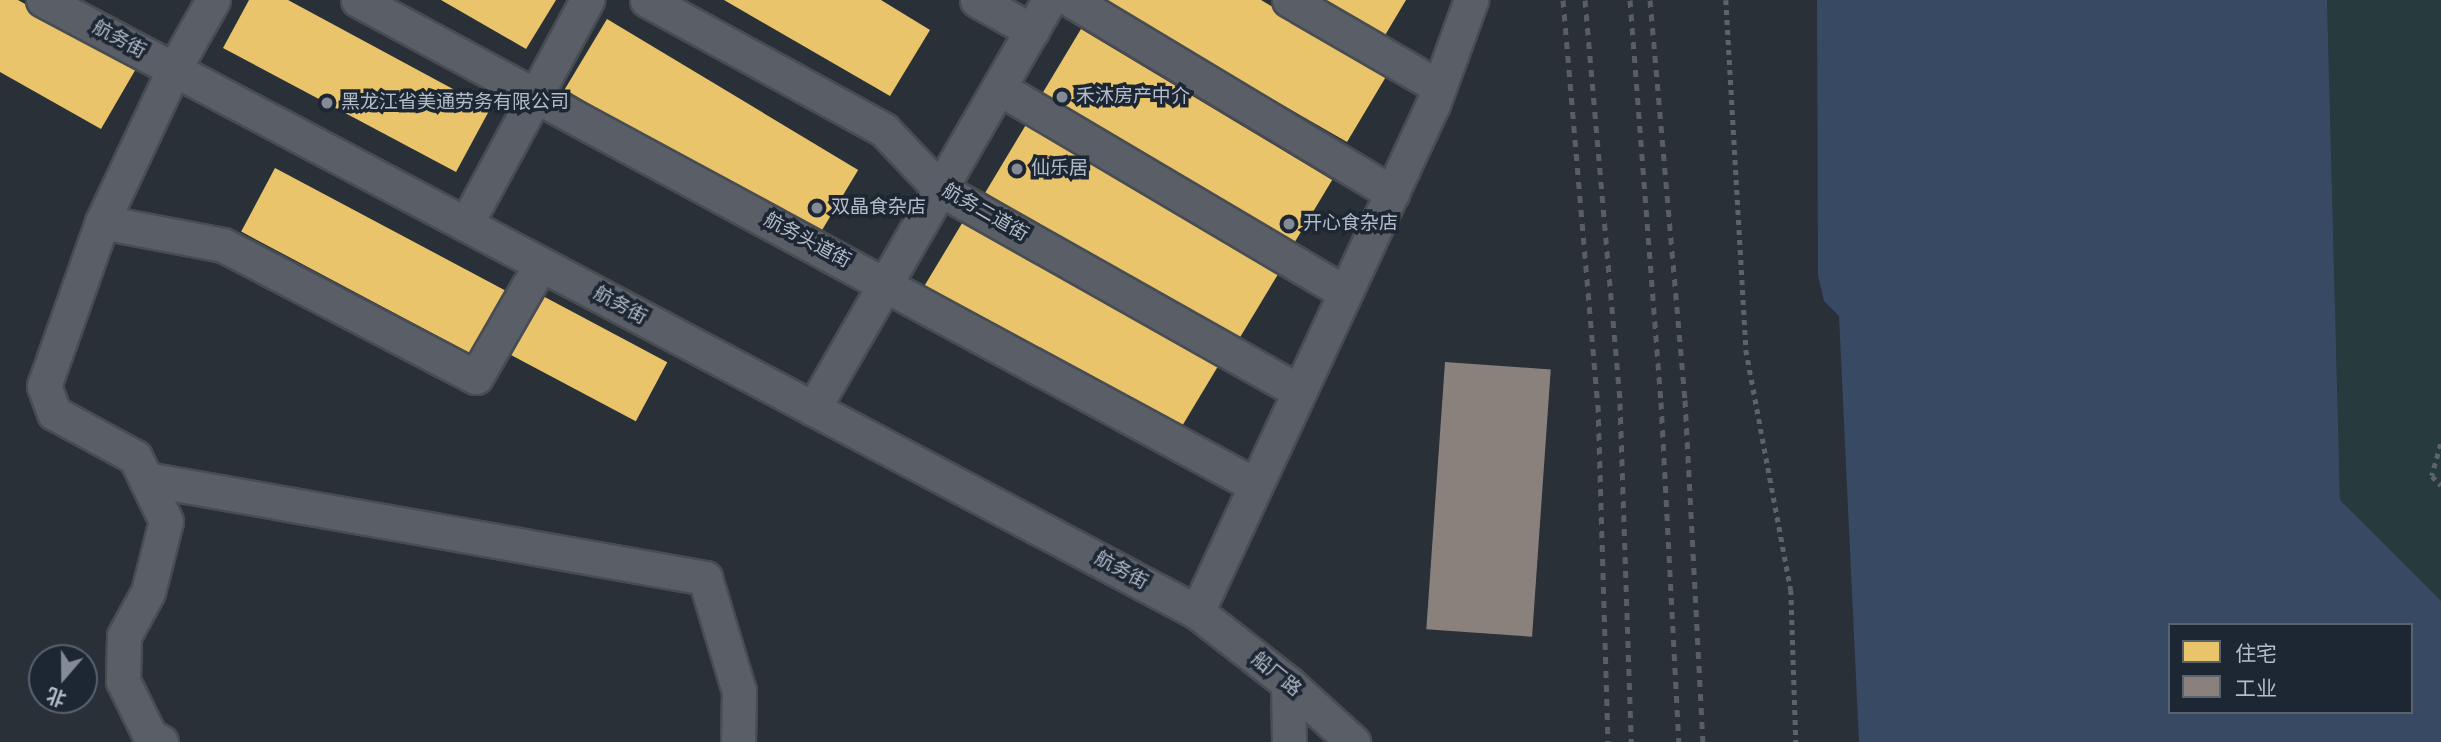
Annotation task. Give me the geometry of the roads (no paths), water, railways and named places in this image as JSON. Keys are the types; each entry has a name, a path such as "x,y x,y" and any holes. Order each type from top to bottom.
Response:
{"street":[{"name":"航务街","path":"43,0 1197,611"},
{"path":"161,742 150,736 123,681 124,636 148,592 166,521 135,457 54,413 44,386 102,222 174,69 213,0"},
{"name":"航务头道街","path":"358,0 1255,485"},
{"path":"466,225 587,0"},
{"name":"航务二道街","path":"647,0 884,130 940,189 1299,391"},
{"path":"977,0 1032,31"},
{"path":"813,408 1049,0"},
{"path":"1071,0 1392,192"},
{"path":"1290,0 1439,87"},
{"path":"1197,611 1392,192 1439,87 1471,0"},
{"path":"999,88 1345,293"},
{"path":"102,222 223,245 476,377 541,264"},
{"path":"145,479 705,578 739,691 738,742"},
{"name":"船厂路","path":"1197,611 1289,683 1353,742"},
{"path":"1289,683 1289,742"}],"water":[{"path":"1817,0 2327,0 2340,500 2441,601 2441,742 1859,742 1839,316 1824,301 1818,276"}],"railway":[{"path":"1563,0 1598,405 1608,742"},
{"path":"1585,0 1620,403 1631,742"},
{"path":"1630,0 1661,402 1679,742"},
{"path":"1650,0 1685,400 1703,742"}],"place":[{"name":"禾沐房产中介","path":"1062,97"},
{"name":"黑龙江省美通劳务有限公司","path":"327,103"},
{"name":"仙乐居","path":"1017,169"},
{"name":"双晶食杂店","path":"817,208"},
{"name":"开心食杂店","path":"1289,224"}]}
